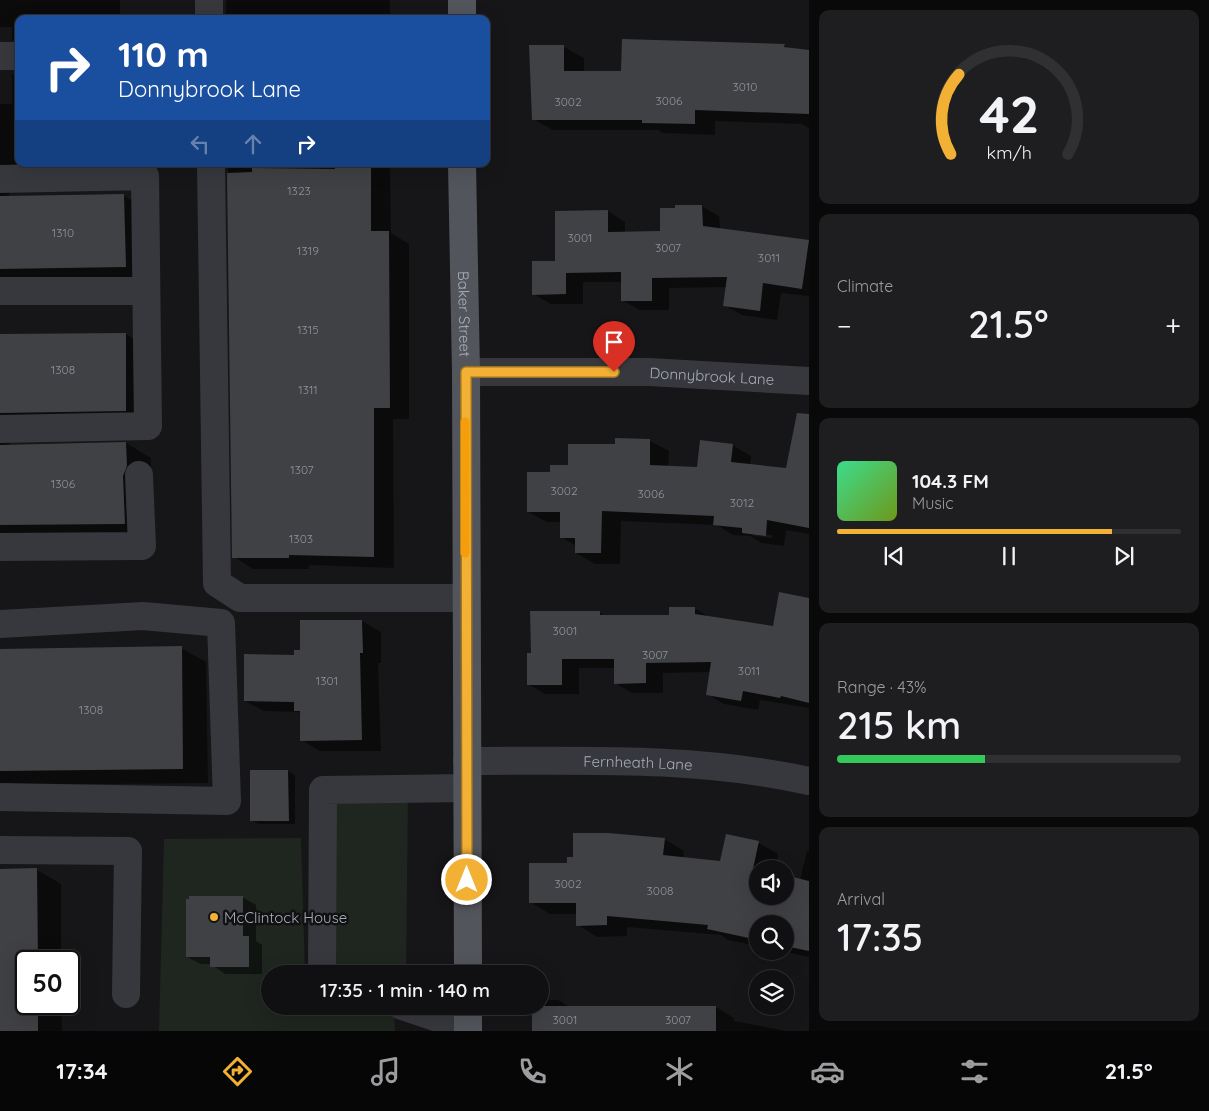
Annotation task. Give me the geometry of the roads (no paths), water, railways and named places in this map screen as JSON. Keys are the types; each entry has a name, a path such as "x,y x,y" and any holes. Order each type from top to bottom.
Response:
{"main road":[{"path":"462,0 462,15"},
{"name":"Baker Street","path":"462,167 466,372 465,598 468,965"}],"street":[{"path":"209,0 209,15"},
{"path":"0,56 15,56"},
{"path":"211,167 217,583 240,598 465,598"},
{"path":"0,179 145,176 148,426 0,429"},
{"path":"0,291 146,291"},
{"name":"Donnybrook Lane","path":"466,372 650,372 809,381"},
{"path":"0,546 142,546 139,475"},
{"path":"0,624 143,616 221,623 227,801 0,797"},
{"name":"Fernheath Lane","path":"467,761 670,761 778,774 809,781"},
{"path":"322,965 323,790 467,788"},
{"path":"0,850 128,851 126,994"},
{"path":"439,1015 468,1022"}],"place":[{"name":"McClintock House","path":"214,917"}]}
